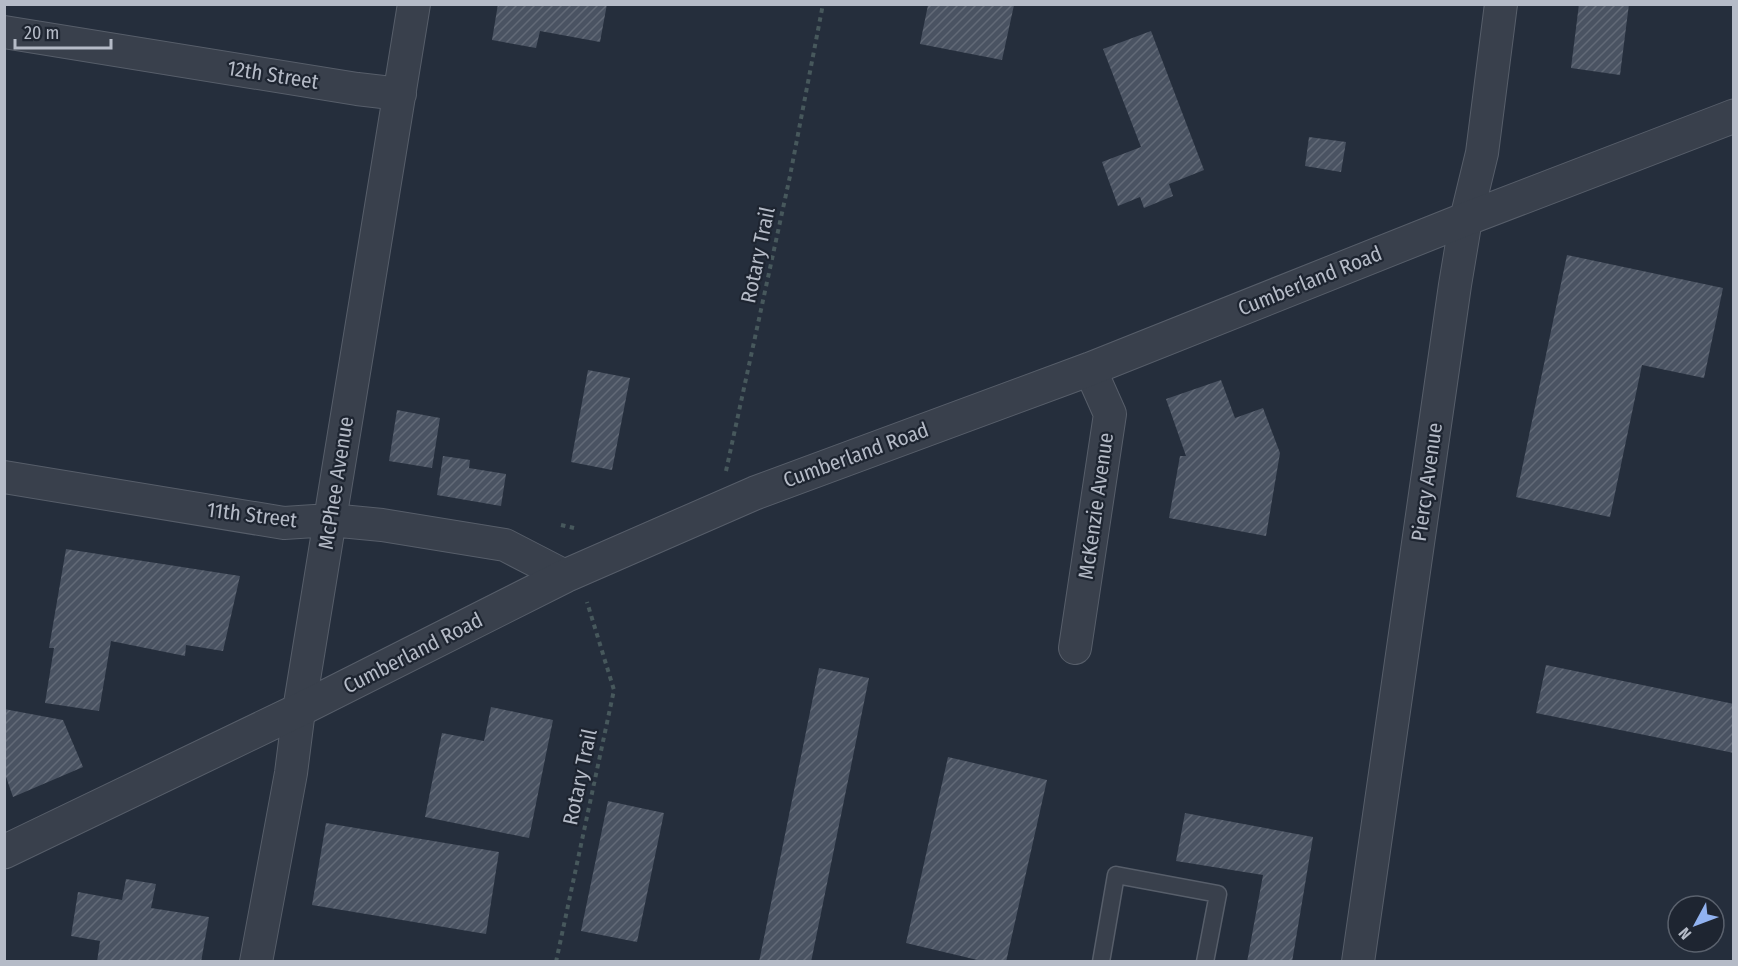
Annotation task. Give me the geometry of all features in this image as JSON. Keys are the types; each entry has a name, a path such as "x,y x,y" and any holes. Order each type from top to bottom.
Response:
{"street":[{"name":"McPhee Avenue","path":"256,962 291,773 299,710 414,4"},
{"name":"Piercy Avenue","path":"1358,962 1455,285 1466,219 1482,153 1501,4"},
{"name":"12th Street","path":"4,32 400,94"},
{"name":"Cumberland Road","path":"4,852 299,710 565,576 755,493 1090,369 1466,219 1734,116"},
{"name":"McKenzie Avenue","path":"1075,648 1110,414 1090,369"},
{"name":"11th Street","path":"4,477 284,523 330,520 382,525 505,545 565,576"}],"lane":[{"path":"1101,962 1116,875 1218,894 1205,962"}],"path":[{"name":"Rotary Trail","path":"717,510 790,176 823,4"},
{"path":"561,525 574,528"},
{"name":"Rotary Trail","path":"556,962 614,690 587,602"}],"building":[{"path":"498,4 607,4 600,42 540,31 536,48 492,40"},
{"path":"1579,4 1629,4 1620,75 1571,68"},
{"path":"928,5 1014,5 1002,60 920,44"},
{"path":"1151,31 1204,170 1169,184 1173,196 1144,208 1140,197 1118,206 1102,162 1141,147 1103,49"},
{"path":"1309,137 1346,142 1341,172 1305,166"},
{"path":"1567,255 1723,288 1704,378 1642,365 1610,517 1516,497"},
{"path":"588,370 630,378 612,470 571,462"},
{"path":"1221,380 1235,418 1263,408 1280,453 1266,536 1169,518 1180,456 1186,456 1166,399"},
{"path":"397,410 440,418 432,468 389,461"},
{"path":"443,456 470,460 469,468 506,474 501,506 437,495"},
{"path":"66,549 240,576 223,651 186,645 185,656 111,641 99,711 45,703 54,648 49,648"},
{"path":"1546,665 1734,704 1734,753 1536,713"},
{"path":"819,668 869,678 811,962 759,962"},
{"path":"491,707 553,720 529,838 425,817 442,733 484,741"},
{"path":"4,709 63,720 83,767 13,797 4,771"},
{"path":"948,757 1047,780 1006,962 986,962 906,943"},
{"path":"608,801 664,813 637,942 581,931"},
{"path":"1185,813 1313,837 1292,962 1247,962 1263,875 1176,861"},
{"path":"326,823 499,852 486,934 312,905"},
{"path":"126,879 156,884 151,908 209,917 201,962 97,962 100,941 71,936 78,892 122,900"}]}
